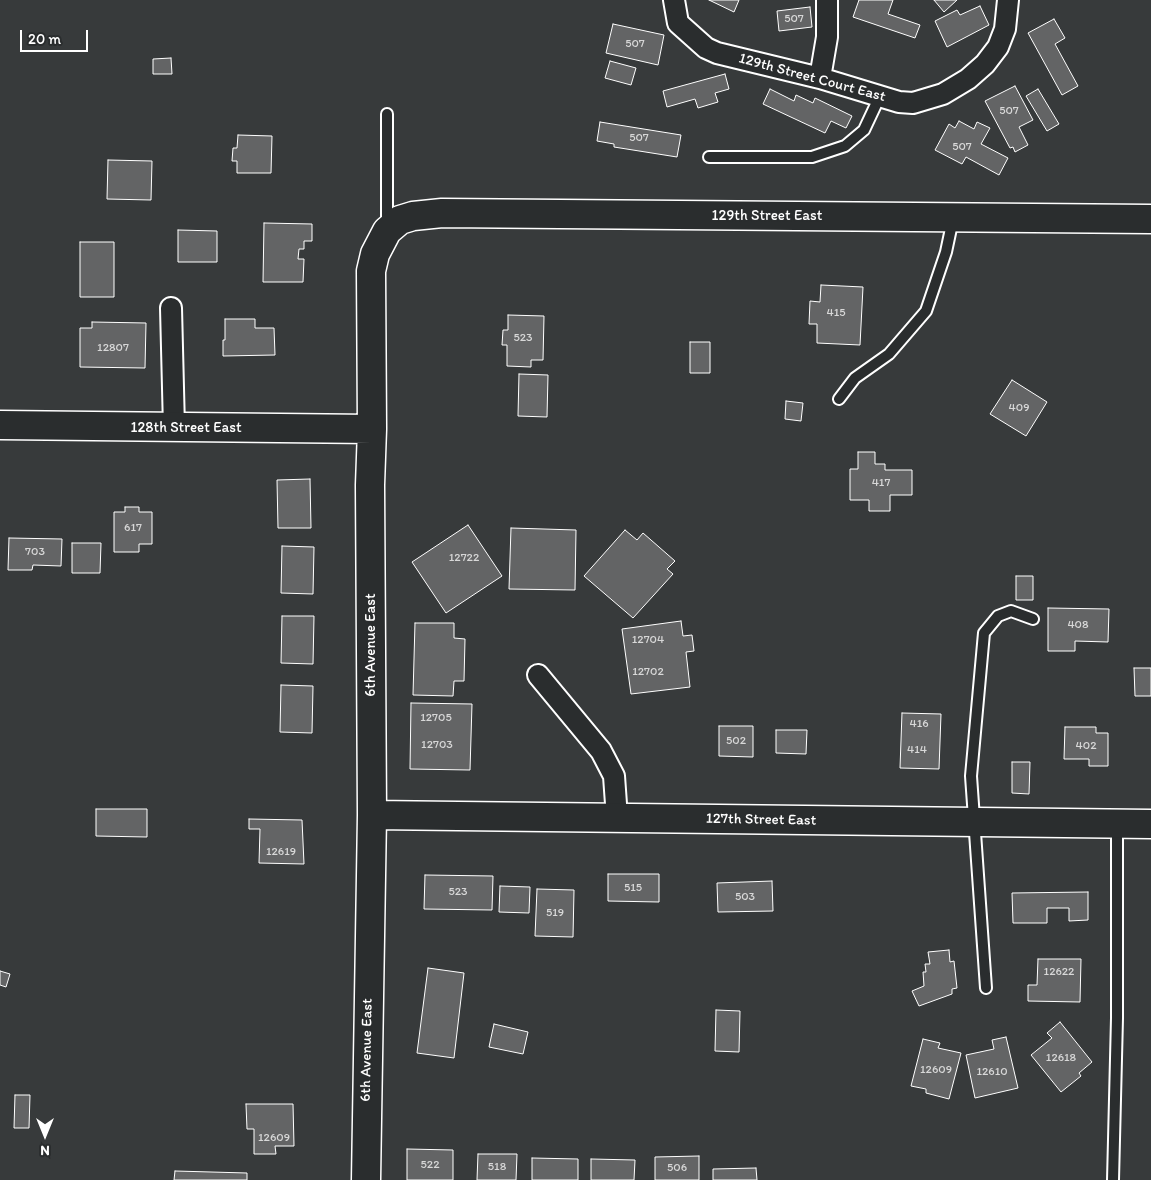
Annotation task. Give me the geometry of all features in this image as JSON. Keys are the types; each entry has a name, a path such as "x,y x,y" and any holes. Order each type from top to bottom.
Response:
{"street":[{"name":"129th Street Court East","path":"674,0 678,23 706,48 717,53 820,78 899,102 913,103 943,94 968,79 985,64 998,48 1005,30 1008,0"},
{"path":"820,78 827,37 827,0"},
{"name":"129th Street East","path":"388,231 400,220 426,214 442,213 1151,219"},
{"name":"6th Avenue East","path":"366,1180 372,815 371,271 379,243 388,231"},
{"path":"171,308 174,428"},
{"name":"128th Street East","path":"0,425 174,428 372,428"},
{"path":"538,675 601,751 614,776 617,818"},
{"name":"127th Street East","path":"372,815 1151,824"}],"lane":[{"path":"709,157 812,157 845,146 864,130 880,96"},
{"path":"387,114 388,231"},
{"path":"839,399 855,378 889,354 926,311 946,252 953,218"},
{"path":"986,988 971,776 984,633 998,616 1011,611 1033,618"},
{"path":"1113,1180 1117,1018 1117,825"}],"building":[{"path":"709,0 739,0 734,12"},
{"path":"859,0 893,0 888,14 920,25 915,38 853,17"},
{"path":"934,0 957,0 944,12"},
{"path":"980,6 989,25 947,47 935,21 957,10 960,15"},
{"path":"810,7 812,27 779,31 777,11"},
{"path":"1054,19 1065,38 1055,44 1078,86 1062,95 1028,33"},
{"path":"613,24 664,35 658,65 606,53"},
{"path":"171,58 172,74 153,74 153,59"},
{"path":"610,61 636,68 631,85 605,78"},
{"path":"725,74 729,89 715,93 718,102 698,108 695,99 667,107 663,91"},
{"path":"1015,86 1033,120 1019,127 1028,145 1015,152 1013,147 1010,148 985,101"},
{"path":"770,89 794,101 796,95 813,103 815,98 852,116 846,128 831,121 825,133 763,104"},
{"path":"1038,89 1059,124 1047,131 1026,96"},
{"path":"959,121 974,129 977,122 990,128 981,144 1008,158 999,175 966,157 962,164 935,150 949,124 955,128"},
{"path":"600,122 681,135 677,157 614,147 614,144 597,141"},
{"path":"238,135 272,136 271,173 237,173 237,161 232,161 233,148 237,148"},
{"path":"108,160 152,161 151,200 107,199"},
{"path":"264,223 312,224 312,241 304,241 304,249 299,249 298,259 304,259 303,282 263,282"},
{"path":"178,230 217,231 217,262 178,262"},
{"path":"80,242 114,242 114,297 80,297"},
{"path":"821,285 863,287 860,345 817,343 817,324 809,324 810,301 820,302"},
{"path":"508,315 544,316 543,360 531,360 531,367 507,366 507,345 502,345 503,330 508,330"},
{"path":"225,319 255,319 255,328 274,328 275,355 223,356"},
{"path":"92,322 146,323 145,368 80,367 80,328 92,328"},
{"path":"690,342 710,342 710,373 690,373"},
{"path":"519,374 548,375 547,417 518,416"},
{"path":"1012,380 1047,402 1026,436 990,414"},
{"path":"786,401 803,403 801,421 785,419"},
{"path":"858,452 875,452 875,464 885,464 885,470 912,470 912,495 890,495 890,511 869,511 869,500 850,500 850,469 858,469"},
{"path":"310,479 311,528 278,528 277,480"},
{"path":"125,507 139,507 139,512 152,512 152,544 139,544 139,552 114,552 114,512 125,512"},
{"path":"468,525 502,576 446,613 412,562"},
{"path":"511,528 576,530 575,590 509,589"},
{"path":"625,530 637,540 643,533 675,561 667,569 673,574 633,618 584,576"},
{"path":"9,538 62,539 61,566 33,565 32,570 8,570"},
{"path":"72,543 101,543 100,573 72,573"},
{"path":"282,546 314,547 313,594 281,593"},
{"path":"1016,576 1033,576 1033,600 1016,600"},
{"path":"1048,608 1109,609 1108,642 1075,641 1075,651 1048,651"},
{"path":"282,616 314,616 313,664 281,663"},
{"path":"681,621 683,636 692,635 694,651 686,652 690,687 631,694 622,629"},
{"path":"415,623 454,623 454,638 465,639 464,681 454,681 453,696 413,695"},
{"path":"1134,668 1151,668 1151,696 1135,696"},
{"path":"281,685 313,686 312,733 280,732"},
{"path":"411,703 472,704 470,770 410,769"},
{"path":"902,713 941,714 939,769 900,768"},
{"path":"719,726 753,726 753,757 719,756"},
{"path":"1065,727 1096,727 1096,733 1108,733 1108,766 1089,766 1089,759 1064,759"},
{"path":"776,730 807,730 806,754 776,753"},
{"path":"1012,762 1030,762 1029,794 1012,793"},
{"path":"96,809 147,809 147,837 96,836"},
{"path":"249,819 302,820 304,864 259,863 260,829 249,829"},
{"path":"608,874 659,874 659,902 608,901"},
{"path":"425,875 493,876 492,910 424,909"},
{"path":"772,881 773,911 718,912 717,883"},
{"path":"500,886 530,887 529,913 499,912"},
{"path":"537,889 574,890 573,937 535,936"},
{"path":"1088,892 1088,920 1069,921 1069,908 1047,908 1047,923 1013,923 1012,893"},
{"path":"949,950 950,962 954,961 957,988 952,989 952,994 919,1006 912,991 924,986 923,972 926,972 925,964 930,964 928,952"},
{"path":"1038,959 1081,959 1080,1002 1028,1001 1028,985 1037,985"},
{"path":"428,968 464,973 454,1058 417,1053"},
{"path":"0,971 10,974 6,987 0,985"},
{"path":"716,1010 740,1011 739,1052 715,1051"},
{"path":"1060,1022 1092,1062 1079,1073 1081,1076 1061,1092 1031,1055 1052,1038 1047,1033"},
{"path":"494,1024 528,1032 523,1054 489,1047"},
{"path":"1006,1037 1018,1088 975,1098 966,1055 994,1049 992,1040"},
{"path":"923,1039 940,1043 938,1048 961,1053 949,1099 926,1093 926,1089 911,1086"},
{"path":"15,1095 30,1095 29,1128 14,1128"},
{"path":"246,1104 293,1104 294,1146 275,1146 276,1154 254,1154 254,1129 247,1129"},
{"path":"407,1149 453,1150 453,1180 407,1180"},
{"path":"478,1154 517,1154 516,1180 477,1180"},
{"path":"699,1156 699,1180 655,1180 655,1157"},
{"path":"532,1158 578,1159 578,1180 532,1180"},
{"path":"591,1159 635,1160 634,1180 591,1180"},
{"path":"756,1168 757,1180 713,1180 713,1169"},
{"path":"175,1171 247,1173 247,1180 174,1180"}]}
